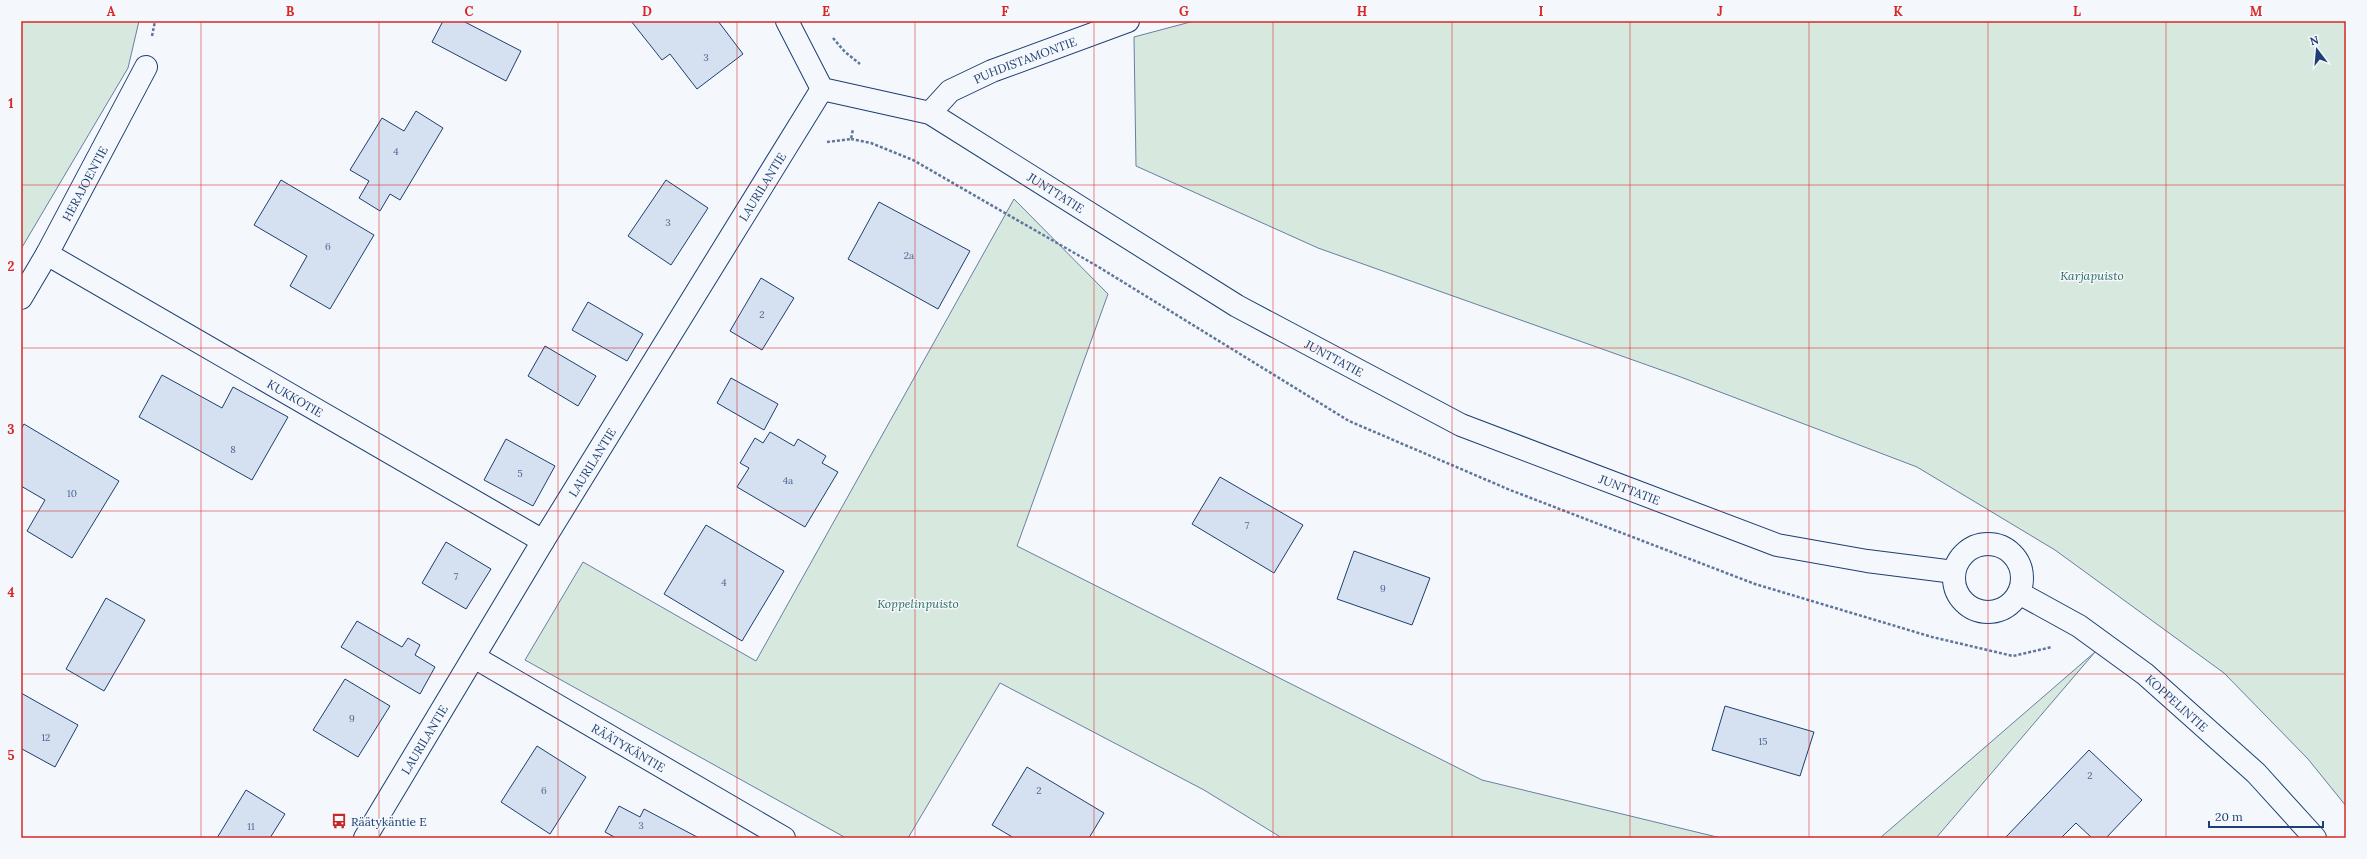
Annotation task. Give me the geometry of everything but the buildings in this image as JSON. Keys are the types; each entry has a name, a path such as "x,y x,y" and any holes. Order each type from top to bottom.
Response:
{"street":[{"path":"787,21 822,89"},
{"name":"PUHDISTAMONTIE","path":"930,113 950,91 992,71 1128,21"},
{"name":"HERAJOENTIE","path":"21,298 47,254 146,68"},
{"name":"JUNTTATIE","path":"822,89 930,113 1237,306 1461,425 1777,545 1867,561 1954,572"},
{"name":"LAURILANTIE","path":"365,838 543,541 822,89"},
{"name":"KUKKOTIE","path":"47,254 543,541"},
{"path":"1983,544 1998,546 2012,554 2018,562 2022,572 2019,593 2013,602 1994,612 1973,609 1964,602 1958,594 1954,572 1958,562 1972,548 1983,544"},
{"name":"KOPPELINTIE","path":"2019,593 2080,626 2145,674 2256,773 2315,838"},
{"name":"RÄÄTYKÄNTIE","path":"474,657 784,838"}],"path":[{"path":"831,32 845,52 863,66"}],"green space":[{"path":"21,21 139,21 128,68 21,249"},
{"name":"Karjapuisto","path":"1194,21 2346,21 2346,806 2308,759 2224,673 2055,550 1917,467 1678,376 1318,248 1136,166 1134,37"},
{"name":"Koppelinpuisto","path":"1014,199 1108,294 1017,546 1482,780 1721,838 1282,838 1204,790 1000,683 908,838 846,838 525,660 583,562 756,661"},
{"path":"2095,652 1936,838 1880,838"}],"place":[{"name":"Räätykäntie E","path":"339,821"}]}
